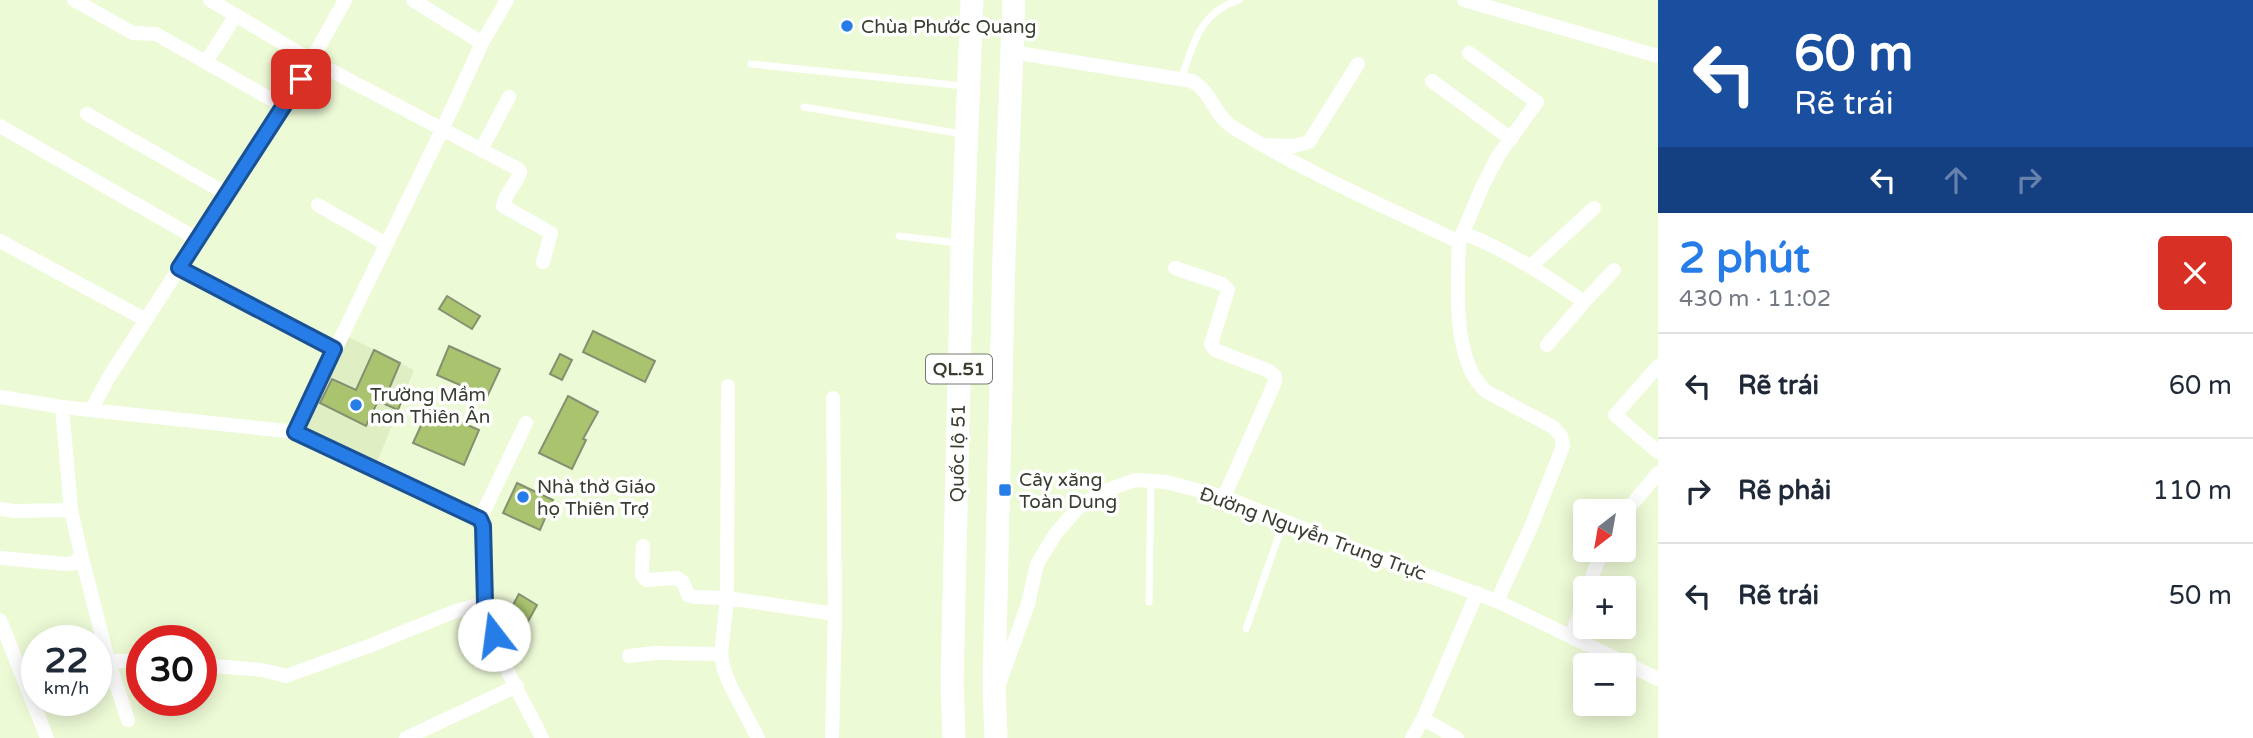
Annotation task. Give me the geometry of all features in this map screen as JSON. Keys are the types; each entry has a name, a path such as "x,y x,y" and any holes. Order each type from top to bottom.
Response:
{"highway":[{"name":"Quốc lộ 51","path":"954,738 951,683 962,243 972,0"},
{"name":"QL.51","path":"996,738 994,695 1004,254 1014,0"}],"street":[{"path":"74,0 133,33 156,34 283,106"},
{"path":"210,0 311,61 518,169 520,172 503,205 551,233 543,262"},
{"path":"91,410 109,377 311,61 345,0"},
{"path":"413,0 482,43"},
{"path":"295,432 482,43 507,0"},
{"path":"1464,0 1658,56"},
{"path":"206,62 236,15"},
{"path":"1012,52 1181,79 1199,85 1224,121 1264,145 1461,237 1490,243 1531,266 1584,302"},
{"path":"1469,53 1537,102 1498,156 1461,237 1458,308 1465,351 1478,385 1486,392 1553,427 1561,436 1563,446 1531,527 1497,601"},
{"path":"1264,145 1294,146 1309,142 1358,64"},
{"path":"1432,81 1511,139"},
{"path":"481,150 509,97"},
{"path":"88,114 227,194"},
{"path":"0,126 197,239"},
{"path":"318,205 386,244"},
{"path":"1531,266 1594,208"},
{"path":"0,241 146,320"},
{"path":"179,268 334,349"},
{"path":"1175,268 1222,284 1228,290 1211,344 1215,350 1269,371 1275,376 1275,382 1224,497"},
{"path":"1547,345 1614,270"},
{"path":"1658,366 1615,415 1658,452"},
{"path":"728,386 727,598 721,654 731,687 758,738"},
{"path":"0,397 62,407 295,432 480,519 483,526 485,603 502,657 542,738"},
{"path":"832,738 835,614 833,398"},
{"path":"62,407 71,510 99,625"},
{"path":"480,519 526,423"},
{"path":"1636,499 1658,473"},
{"name":"Đường Nguyễn Trung Trực","path":"994,695 1028,604 1037,564 1056,533 1078,508 1101,492 1135,480 1166,482 1224,497 1357,551 1497,601 1658,678"},
{"path":"0,509 71,510"},
{"path":"643,546 642,575 646,580 677,578 683,582 688,595 835,614"},
{"path":"0,558 66,564 75,563 81,554"},
{"path":"1412,738 1423,719 1477,593"},
{"path":"217,666 262,670 286,676 453,612 485,603"},
{"path":"0,620 47,738"},
{"path":"1571,637 1573,631"},
{"path":"629,656 656,653 721,654"},
{"path":"112,672 128,720"},
{"path":"406,738 432,732 517,686"},
{"path":"1423,719 1457,738"}],"lane":[{"path":"1181,79 1205,21 1228,4 1239,0"},
{"path":"751,64 968,86"},
{"path":"804,107 967,135"},
{"path":"899,236 962,243"},
{"path":"1149,603 1152,481"},
{"path":"1246,629 1284,521"}],"shaded area":[{"name":"Trường Mầm non Thiên Ân","path":"345,335 414,370 376,465 301,430"}],"building":[{"path":"447,296 480,316 472,329 439,309"},
{"path":"593,331 655,361 645,382 583,352"},
{"path":"449,346 500,369 487,397 437,375"},
{"path":"374,350 400,363 389,389 404,395 398,410 378,401 366,426 320,403 332,379 356,390"},
{"path":"560,354 572,360 562,380 550,374"},
{"path":"568,396 598,412 583,439 586,440 572,469 539,453"},
{"path":"429,408 479,430 464,465 413,443"},
{"path":"517,483 553,500 540,530 503,513"},
{"path":"519,594 537,605 526,625 508,614"}],"place":[{"name":"Chùa Phước Quang","path":"847,26"},
{"name":"Trường Mầm non Thiên Ân","path":"356,405"},
{"name":"Cây xăng Toàn Dung","path":"1005,490"},
{"name":"Nhà thờ Giáo họ Thiên Trợ","path":"523,497"}],"route":[{"path":"301,79 179,268 334,349 295,432 480,519 483,526 485,603 494,635"}]}
